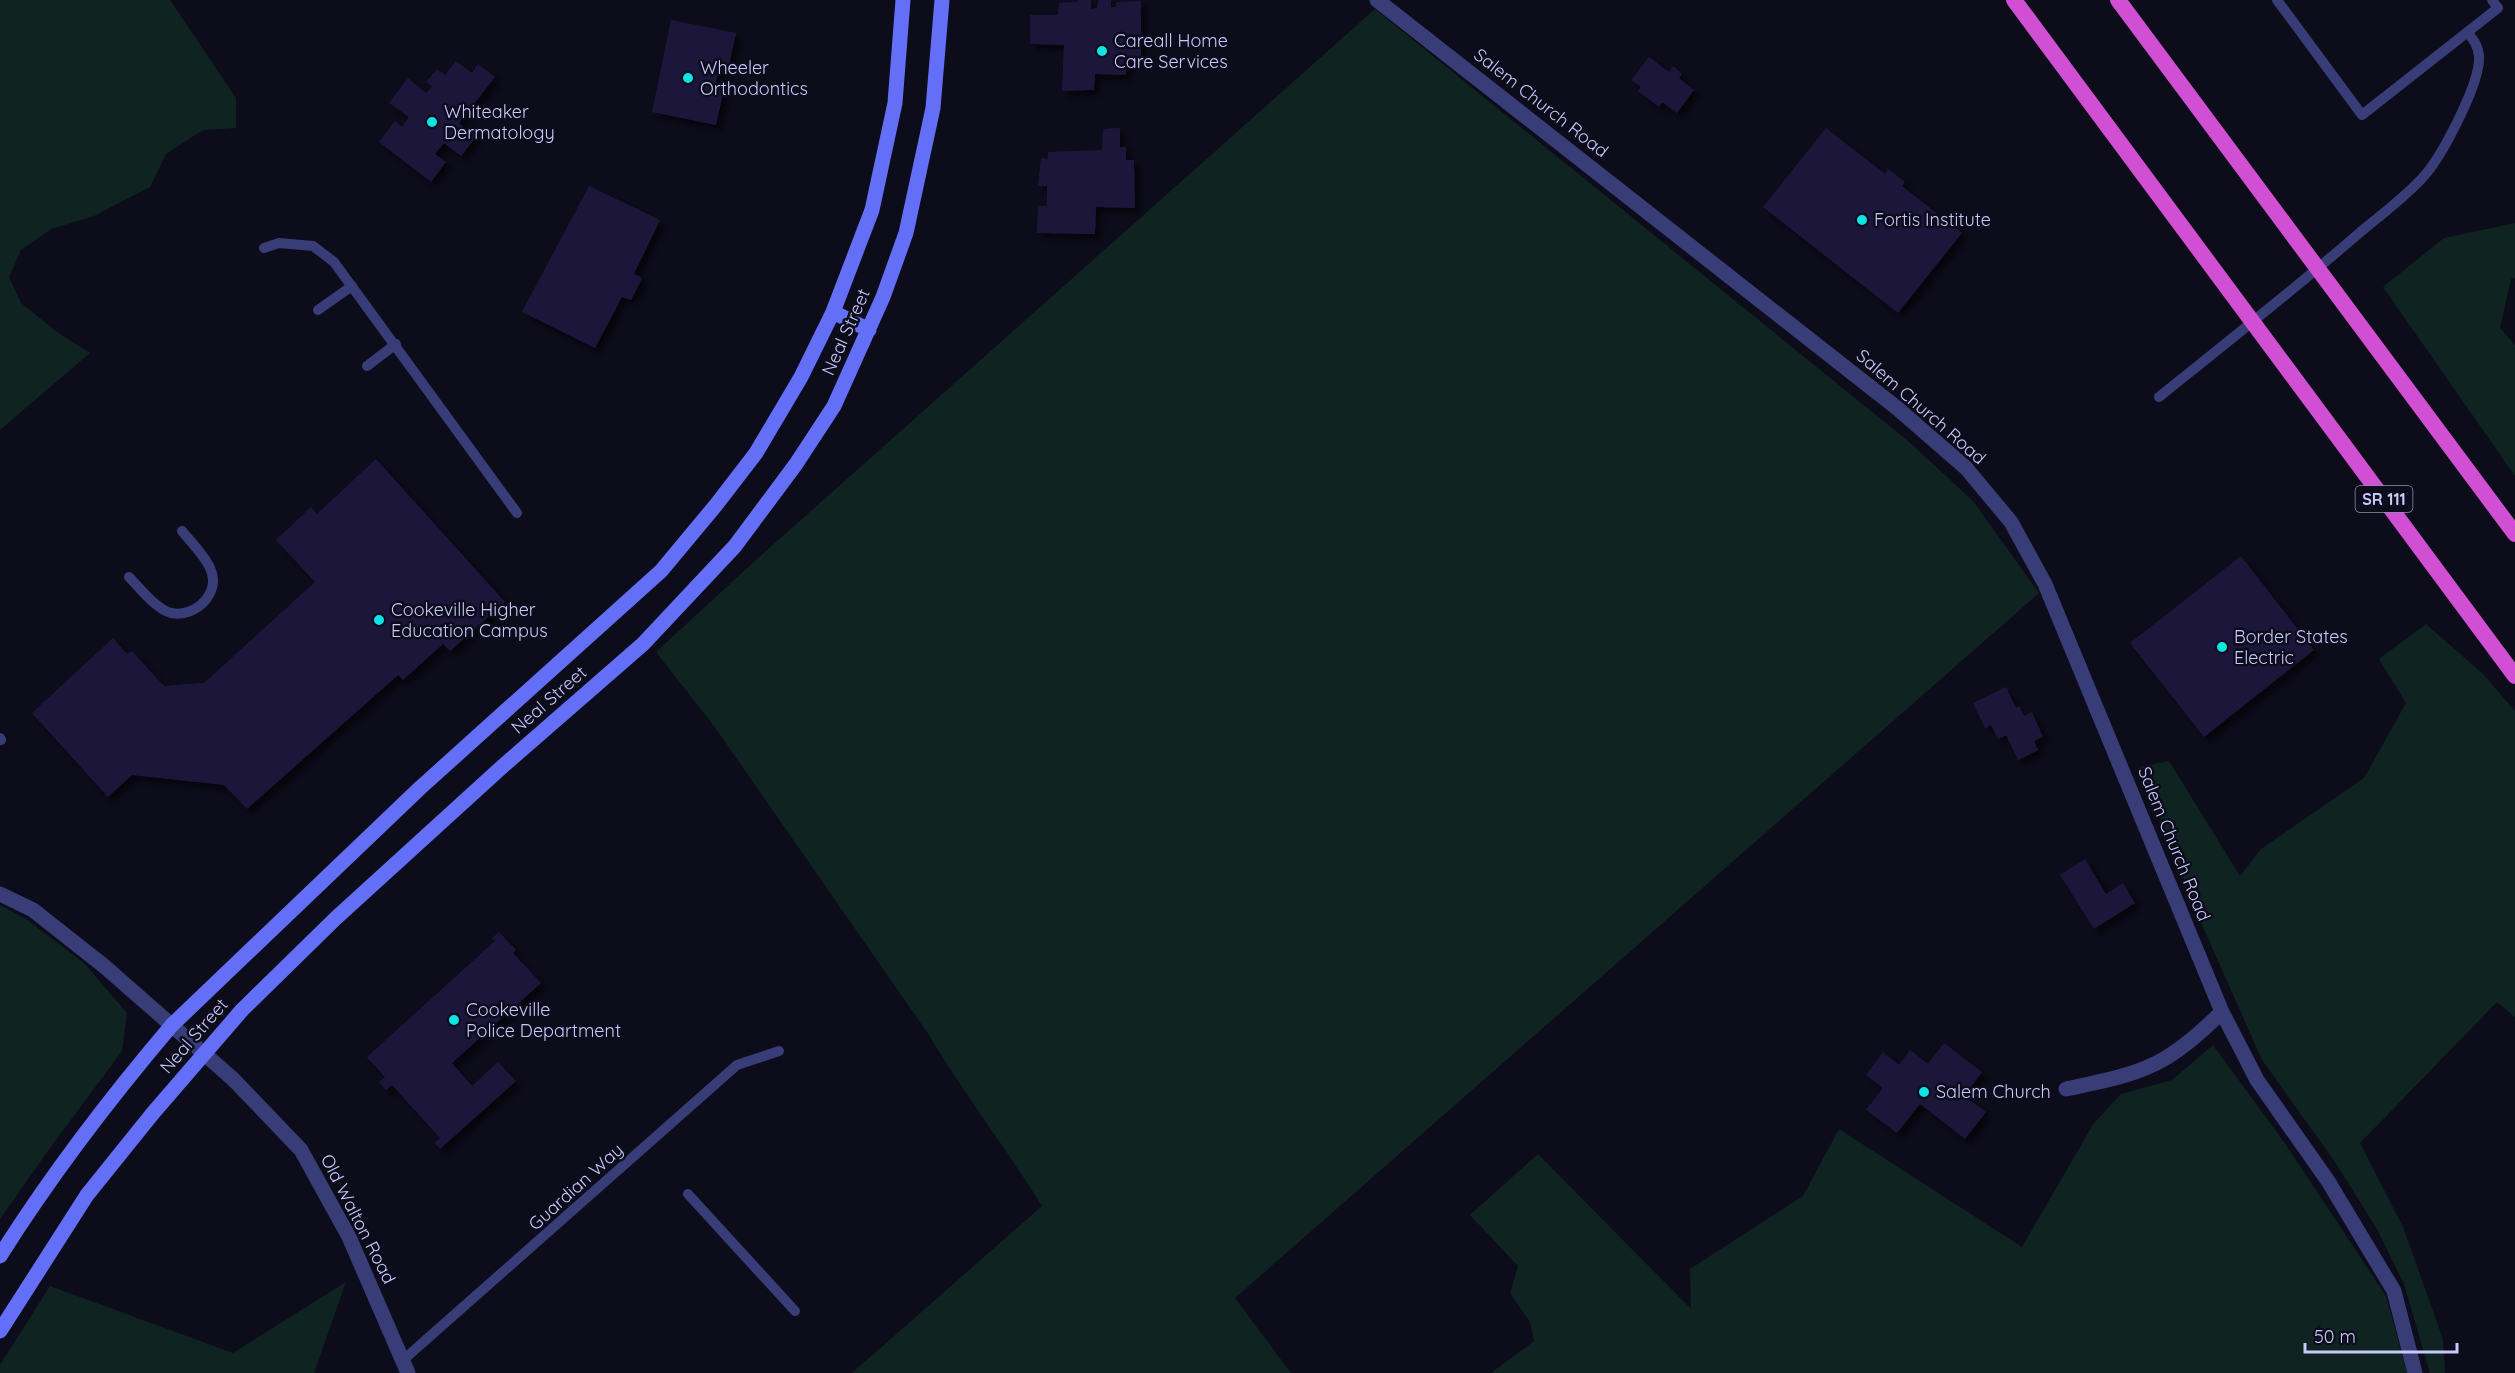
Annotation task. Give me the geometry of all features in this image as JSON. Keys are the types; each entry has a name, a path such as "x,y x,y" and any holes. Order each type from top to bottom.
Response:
{"highway":[{"name":"SR 111","path":"2014,0 2515,676"},
{"path":"2118,0 2515,534"}],"main road":[{"name":"Neal Street","path":"0,1256 35,1200 140,1062 172,1025 420,788 661,571 716,506 756,453 801,377 833,312 872,210 895,103 903,0"},
{"name":"Neal Street","path":"0,1331 87,1196 242,1010 336,918 503,766 644,644 735,546 796,464 834,406 884,297 909,222 933,108 942,0"},
{"path":"833,312 869,330"}],"street":[{"name":"Salem Church Road","path":"1377,0 1887,400 1966,468 2011,522 2045,584 2222,1012 2257,1080 2328,1181 2394,1291 2415,1373"},
{"name":"Old Walton Road","path":"0,894 33,910 104,966 233,1079 301,1150 349,1237 405,1367"},
{"path":"2066,1089 2116,1078 2163,1060 2194,1038 2222,1012"}],"lane":[{"path":"2277,0 2362,115 2498,8 2492,0"},
{"path":"2159,397 2317,270 2425,176 2441,153 2474,81 2480,58 2477,44 2468,32"},
{"path":"264,248 279,243 313,246 334,262 517,513"},
{"path":"318,310 352,286"},
{"path":"367,366 396,344"},
{"path":"129,577 161,607 171,612 188,613 205,604 212,588 211,569 182,531"},
{"name":"Guardian Way","path":"405,1367 737,1065 779,1051"},
{"path":"688,1194 795,1311"}],"green space":[{"path":"0,0 170,0 236,98 236,128 203,130 166,154 150,187 94,216 51,229 21,250 9,277 21,303 57,332 90,353 0,430"},
{"path":"1375,9 1908,441 1973,501 2039,593 1235,1298 1291,1373 852,1373 1042,1206 927,1032 714,726 656,652 757,559"},
{"path":"2515,223 2515,278 2511,279 2500,328 2515,345 2515,476 2383,287 2444,238"},
{"path":"2426,624 2483,674 2515,711 2515,1017 2497,1002 2360,1143 2403,1227 2443,1339 2445,1373 2430,1373 2404,1284 2377,1229 2333,1159 2262,1060 2199,918 2140,767 2169,761 2240,876 2261,849 2364,778 2406,703 2379,659"},
{"path":"0,905 26,919 84,963 127,1013 122,1051 0,1219"},
{"path":"2213,1045 2284,1142 2386,1296 2407,1373 1491,1373 1534,1341 1530,1322 1510,1293 1518,1266 1470,1215 1538,1154 1691,1309 1690,1269 1803,1196 1839,1129 2022,1247 2094,1123 2121,1094 2172,1080"},
{"path":"346,1282 314,1373 0,1373 0,1365 50,1286 233,1353"}],"building":[{"name":"Careall Home Care Services","path":"1078,0 1091,0 1091,9 1097,8 1098,0 1111,0 1111,7 1116,7 1116,2 1141,1 1141,57 1126,58 1126,75 1095,74 1094,90 1062,91 1064,45 1030,44 1030,15 1058,15 1059,3 1077,2"},
{"name":"Wheeler Orthodontics","path":"671,20 736,33 728,70 719,68 715,87 724,89 716,125 652,112"},
{"path":"1649,57 1669,72 1673,66 1682,74 1679,78 1694,90 1677,113 1662,102 1659,107 1638,91 1641,87 1631,80"},
{"name":"Whiteaker Dermatology","path":"456,61 472,73 478,64 495,77 459,123 476,137 461,156 444,143 435,154 446,162 431,182 379,142 395,121 402,127 409,117 389,103 408,78 426,93 432,86 426,82 437,69 445,75"},
{"path":"1120,128 1120,147 1126,147 1126,160 1134,160 1135,208 1096,207 1095,234 1037,233 1038,206 1047,206 1047,186 1038,186 1041,158 1048,159 1048,152 1102,150 1103,129"},
{"name":"Fortis Institute","path":"1826,128 1885,174 1888,169 1905,182 1902,186 1962,233 1898,313 1763,207"},
{"path":"589,186 660,220 634,274 642,278 631,300 622,297 595,348 522,312"},
{"name":"Cookeville Higher Education Campus","path":"376,459 505,602 450,651 443,644 403,680 398,675 247,809 224,785 132,775 108,797 32,713 113,638 127,654 132,651 164,686 204,683 315,582 276,540 311,507 317,514"},
{"name":"Border States Electric","path":"2241,556 2314,650 2204,737 2130,643"},
{"path":"2006,687 2016,708 2019,706 2024,716 2032,712 2043,737 2034,741 2038,750 2018,760 2006,735 1998,739 1991,725 1985,728 1973,703"},
{"path":"2085,859 2106,894 2123,883 2135,903 2094,929 2060,875"},
{"name":"Cookeville Police Department","path":"499,932 516,950 513,953 541,983 452,1063 472,1086 498,1062 516,1081 440,1149 435,1143 440,1138 392,1085 386,1090 379,1082 385,1077 367,1057 495,941 492,938"},
{"name":"Salem Church","path":"1944,1043 1982,1072 1964,1096 1986,1112 1965,1139 1920,1104 1897,1133 1866,1110 1883,1088 1866,1075 1883,1052 1899,1065 1910,1050 1928,1064"}],"place":[{"name":"Careall Home Care Services","path":"1102,51"},
{"name":"Wheeler Orthodontics","path":"688,78"},
{"name":"Whiteaker Dermatology","path":"432,122"},
{"name":"Fortis Institute","path":"1862,220"},
{"name":"Cookeville Higher Education Campus","path":"379,620"},
{"name":"Border States Electric","path":"2222,647"},
{"name":"Cookeville Police Department","path":"454,1020"},
{"name":"Salem Church","path":"1924,1092"}]}
